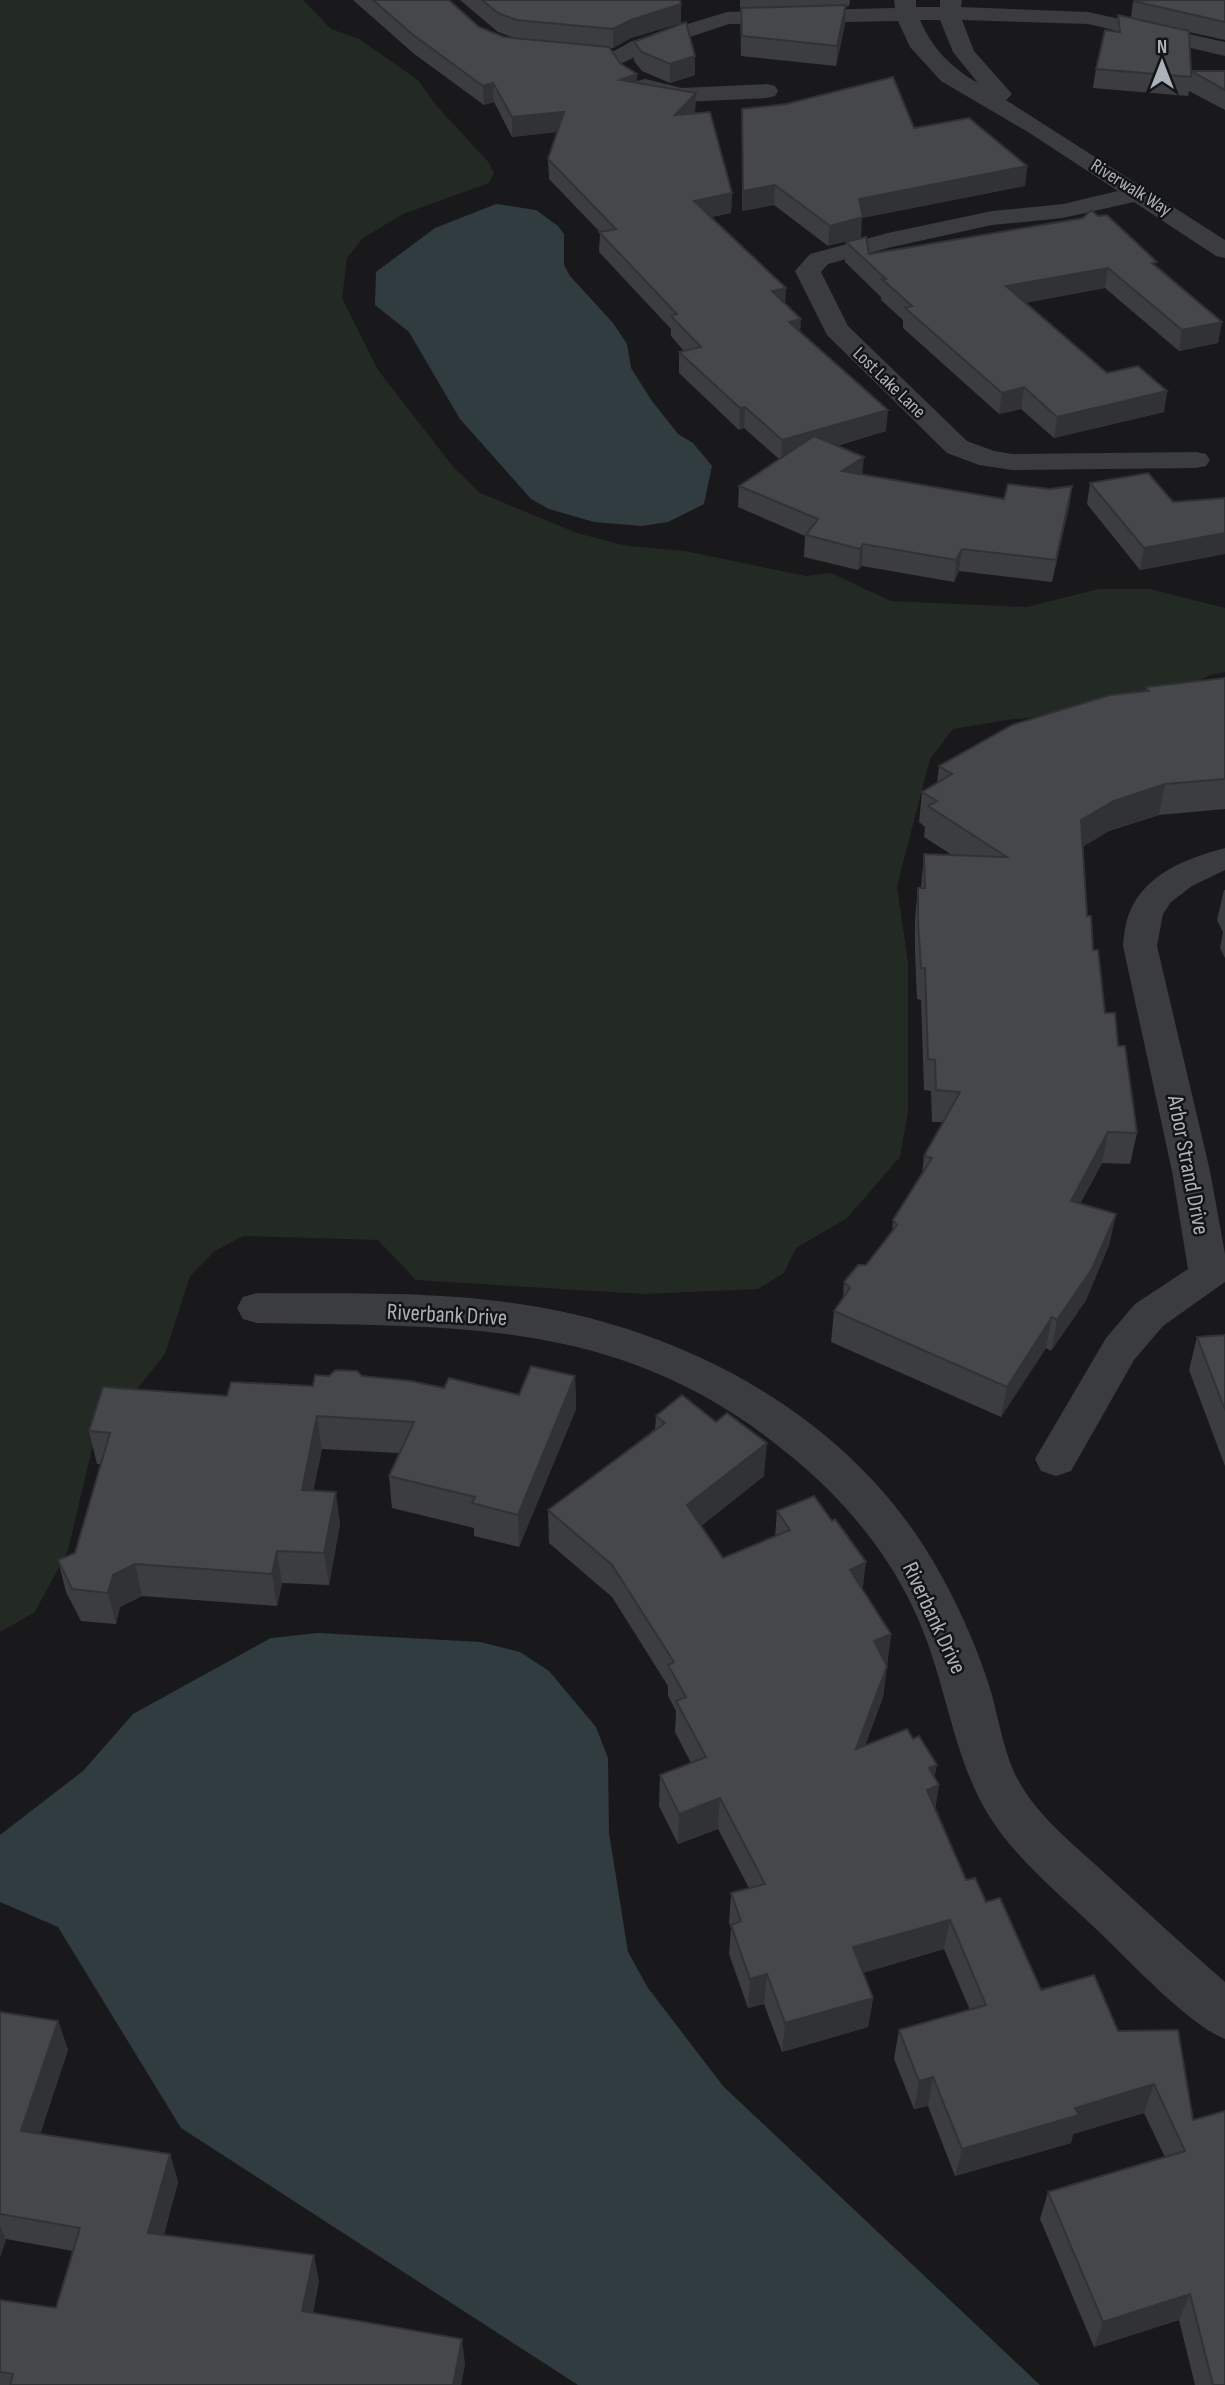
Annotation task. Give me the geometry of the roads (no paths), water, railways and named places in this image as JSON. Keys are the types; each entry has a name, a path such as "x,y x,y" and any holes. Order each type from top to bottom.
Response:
{"street":[{"path":"544,52 618,58 721,9 950,6 1088,18 1225,49"},
{"name":"Riverwalk Way","path":"950,6 961,49 975,69 1036,127"},
{"name":"Riverwalk Way","path":"905,7 918,42 949,76 1036,127 1225,251"},
{"path":"618,58 629,79 651,89 682,95 767,92"},
{"name":"Lost Lake Lane","path":"992,218 1027,203 1111,176"},
{"name":"Lost Lake Lane","path":"1139,194 1063,211 992,218 840,251 819,259 808,271 812,286 836,329 849,344 942,435 970,453 989,459 1037,464 1196,460"},
{"name":"Arbor Strand Drive","path":"1056,1459 1120,1349 1149,1315 1217,1280 1140,946 1147,912 1171,883 1209,862 1225,859"},
{"name":"Riverbank Drive","path":"257,1308 441,1312 499,1316 555,1325 612,1340 671,1361 727,1388 779,1420 828,1461 862,1497 908,1558 933,1602 966,1687 980,1745 1005,1800 1046,1850 1225,2015"}]}
